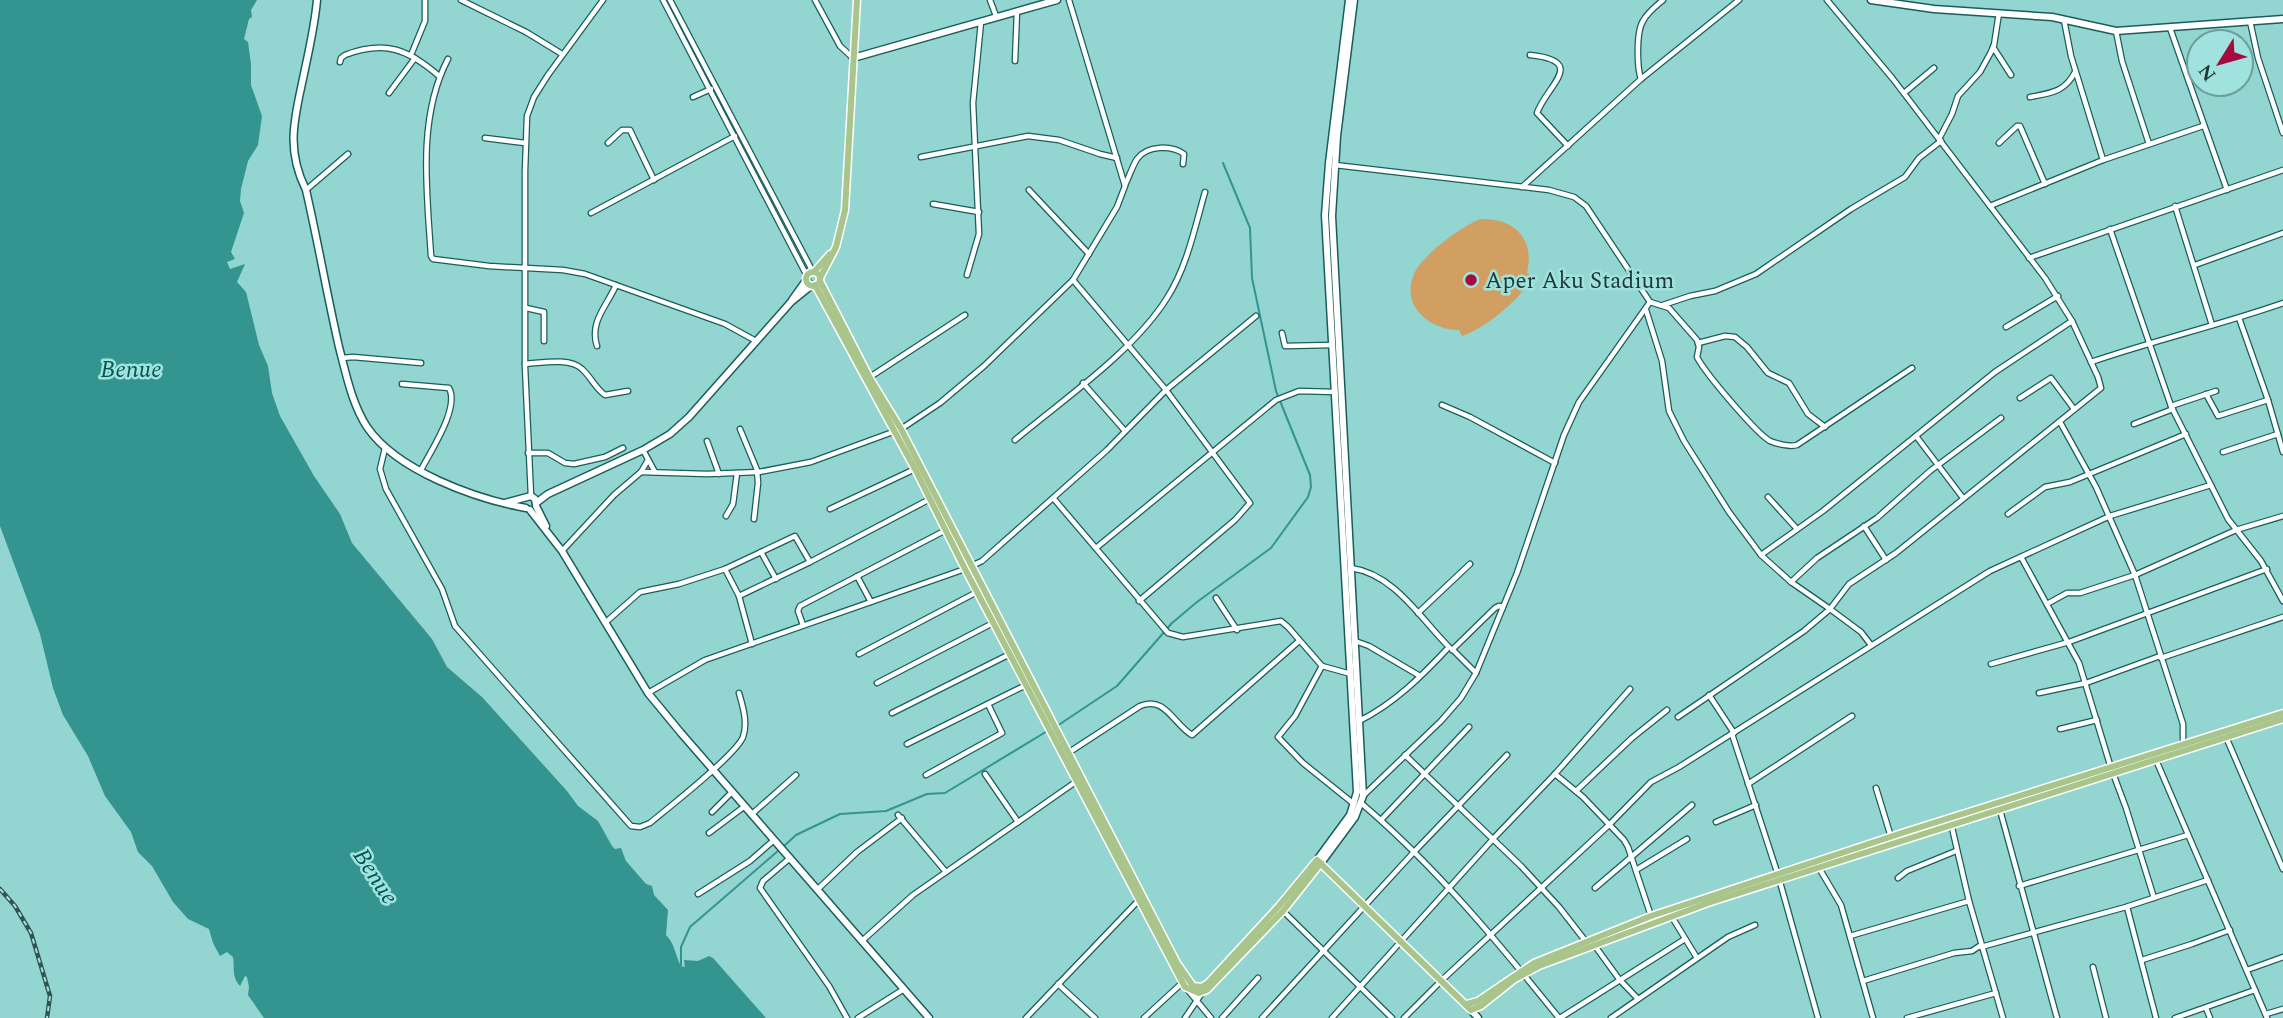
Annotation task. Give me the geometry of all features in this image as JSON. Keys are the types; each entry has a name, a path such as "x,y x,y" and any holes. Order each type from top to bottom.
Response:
{"main road":[{"path":"817,282 834,250 846,201 857,0"},
{"path":"810,275 834,250"},
{"path":"810,275 817,282 870,377 1049,725"},
{"path":"810,275 817,282 898,430 915,469 923,477 946,530 968,568 976,592 1026,685 1068,753 1185,986 1204,989"},
{"path":"1204,989 1281,909 1320,863 1469,1007 1523,972 1651,916 1779,877 1819,868 1950,822 2183,748 2283,713"},
{"path":"1590,944 1891,837 2000,810 2111,770 2156,760 2183,748 2283,719"},
{"path":"1054,732 1077,781 1186,978 1193,986 1204,989"}],"street":[{"path":"317,0 293,128 294,155 306,190 352,394 362,419 385,448 421,470 470,494 502,504 530,502 643,450 680,426 791,302 810,275 682,30 663,0"},
{"path":"389,93 413,56 425,21 425,0"},
{"path":"461,0 526,32 562,54"},
{"path":"603,0 562,54 531,103 527,116 525,364 530,502 648,693 929,1018"},
{"path":"670,0 682,30"},
{"path":"815,0 840,46 853,58 1057,0"},
{"path":"990,0 996,16"},
{"path":"1069,0 1125,186"},
{"path":"1351,0 1334,165 1332,228 1359,721 1360,801"},
{"path":"1351,0 1326,202 1332,345 1360,801"},
{"path":"1641,79 1638,55 1640,29 1647,15 1663,0"},
{"path":"1522,187 1641,79 1731,2 1739,0"},
{"path":"1678,717 1804,631 1830,609 1849,584 1886,560 2101,388 2058,296 1904,93 1827,0"},
{"path":"1871,0 1934,9 2064,20 2116,31 2283,19"},
{"path":"1015,61 1017,11"},
{"path":"1663,305 1715,291 1756,274 1851,209 1905,177 1919,158 1940,140 1958,96 1983,68 1993,47 1999,13"},
{"path":"2064,20 2068,46 2103,160"},
{"path":"968,275 978,243 979,212 973,103 981,21"},
{"path":"2249,21 2258,58 2283,133"},
{"path":"2170,28 2227,190"},
{"path":"2116,31 2122,61 2149,144"},
{"path":"340,62 343,57 373,47 413,56 439,76"},
{"path":"1993,47 2011,75"},
{"path":"1530,55 1553,58 1560,66 1561,75 1538,113 1568,146"},
{"path":"448,59 435,90 427,148 431,256 439,261 572,271 725,324 756,341"},
{"path":"1904,93 1934,68"},
{"path":"2030,97 2060,90 2070,82 2076,71"},
{"path":"693,97 712,88"},
{"path":"1998,143 2020,126 2045,184"},
{"path":"1990,206 2103,160 2203,126"},
{"path":"608,143 622,130 630,130 654,180"},
{"path":"591,213 736,135"},
{"path":"921,157 1038,136 1117,158"},
{"path":"485,138 525,143"},
{"path":"641,472 757,472 811,462 898,430 940,403 984,366 1073,280 1117,207 1138,158 1147,151 1165,147 1184,154 1183,164"},
{"path":"306,190 348,154"},
{"path":"1334,165 1549,190 1581,201 1650,302 1669,308 1698,343 1698,361 1766,438 1794,446 1816,434 1912,368"},
{"path":"2029,258 2283,170"},
{"path":"1029,190 1089,254"},
{"path":"1015,440 1128,346 1149,324 1168,296 1193,232 1205,192"},
{"path":"933,204 979,212"},
{"path":"2175,206 2213,326"},
{"path":"2110,229 2172,407 2235,530 2267,569 2282,597"},
{"path":"2195,265 2283,233"},
{"path":"1073,280 1166,390 1249,501 1249,505 1139,601"},
{"path":"791,302 817,282"},
{"path":"597,346 595,325 616,285"},
{"path":"2006,327 2058,296"},
{"path":"1320,863 1360,801 1453,708 1476,673 1504,607 1569,424 1587,388 1650,302"},
{"path":"2091,362 2283,303"},
{"path":"526,308 544,312 544,341"},
{"path":"1646,310 1662,361 1671,419 1728,512 1762,555 1791,582 1861,632 1871,645"},
{"path":"870,377 965,315"},
{"path":"648,693 705,660 982,561 1054,499 1166,390 1256,316"},
{"path":"2239,318 2283,452"},
{"path":"1762,555 1995,372 2071,321"},
{"path":"1282,333 1284,346 1332,345"},
{"path":"1698,343 1725,336 1735,337 1768,373 1788,383 1811,417 1816,434"},
{"path":"342,358 421,363"},
{"path":"525,364 572,363 582,369 596,388 605,395 628,391"},
{"path":"2020,398 2051,378 2074,410"},
{"path":"1083,383 1125,432"},
{"path":"402,384 440,386 449,388 452,393 450,411 421,470"},
{"path":"1096,548 1276,400 1299,391 1335,392"},
{"path":"2134,425 2216,391"},
{"path":"2206,394 2218,416 2268,400"},
{"path":"1442,405 1470,417 1555,463"},
{"path":"1811,417 1825,427"},
{"path":"1791,582 1817,558 1877,518 1938,465 2001,418"},
{"path":"2060,422 2110,516 2135,575 2183,724 2183,748"},
{"path":"740,429 757,472 754,519"},
{"path":"2008,514 2045,487 2070,482 2186,434"},
{"path":"2222,452 2278,434"},
{"path":"1916,436 1963,498"},
{"path":"707,441 719,474"},
{"path":"385,448 380,469 386,489 442,589 455,626 626,822 636,827 650,823 729,755 744,736 746,721 739,693"},
{"path":"528,453 548,453 565,463 574,464 605,457 623,448"},
{"path":"643,450 655,473"},
{"path":"562,551 614,495 641,472 648,460"},
{"path":"830,509 915,469"},
{"path":"726,516 732,508 737,473"},
{"path":"1404,1018 1651,782 1733,734 1990,571 2110,516 2211,485"},
{"path":"1768,497 1797,529"},
{"path":"738,596 931,499"},
{"path":"1054,499 1166,631 1183,637 1281,621 1322,666 1352,674"},
{"path":"2047,604 2067,593 2080,593 2135,575 2235,530 2283,516"},
{"path":"1864,526 1886,560"},
{"path":"2243,539 2248,527"},
{"path":"803,625 797,611 799,607 946,530"},
{"path":"606,622 640,592 679,584 725,569 795,536 810,562"},
{"path":"761,552 776,579"},
{"path":"2021,557 2069,642 2087,682 2111,770 2154,898"},
{"path":"1418,613 1470,564"},
{"path":"1351,568 1367,571 1384,581 1476,673"},
{"path":"725,569 738,596 752,644"},
{"path":"1991,664 2069,642 2148,615 2267,569"},
{"path":"857,576 871,602"},
{"path":"859,654 976,592"},
{"path":"1216,598 1237,629"},
{"path":"1359,721 1373,715 1420,676 1495,608 1504,607"},
{"path":"2039,693 2087,682 2283,617"},
{"path":"877,683 993,623"},
{"path":"1068,753 1149,702 1161,706 1192,735 1299,641"},
{"path":"1355,641 1369,646 1420,676"},
{"path":"892,713 1010,654"},
{"path":"1322,666 1295,716 1278,737 1303,763 1360,801 1381,820 1450,889 1560,1018 1685,939"},
{"path":"907,744 1026,685"},
{"path":"1332,1018 1630,690"},
{"path":"1709,695 1733,734 1779,877 1818,1018"},
{"path":"926,775 1002,733 988,704"},
{"path":"1576,790 1667,710"},
{"path":"1748,784 1852,716"},
{"path":"2060,729 2097,720"},
{"path":"1381,820 1469,727"},
{"path":"2226,737 2283,869"},
{"path":"1405,755 1542,889 1638,999"},
{"path":"1262,1018 1322,950 1507,755"},
{"path":"2156,760 2266,1016 2283,1009"},
{"path":"985,774 1018,822"},
{"path":"1555,774 1576,790 1624,839 1651,916"},
{"path":"752,814 796,775"},
{"path":"863,940 913,895 1077,781"},
{"path":"1876,788 1891,837"},
{"path":"712,812 733,792"},
{"path":"1595,888 1692,805"},
{"path":"1716,822 1755,805"},
{"path":"709,833 745,806"},
{"path":"2000,810 2057,1018"},
{"path":"818,889 900,816 946,872"},
{"path":"1950,822 1981,946 2003,1018"},
{"path":"2019,886 2188,835"},
{"path":"1636,870 1687,839"},
{"path":"698,894 708,890 775,841"},
{"path":"1898,878 1907,871 1956,851"},
{"path":"790,858 763,881 760,888 829,986 846,1018"},
{"path":"1819,868 1837,897 1873,1018"},
{"path":"1863,981 1954,953 1972,951 1981,946 2126,907 2208,880"},
{"path":"1026,1018 1141,898"},
{"path":"1850,936 1969,901"},
{"path":"2126,907 2156,1018"},
{"path":"1281,909 1392,1018"},
{"path":"1672,916 1697,958"},
{"path":"1611,1018 1728,937 1755,925"},
{"path":"2142,960 2230,930"},
{"path":"2247,970 2283,957"},
{"path":"2093,967 2106,1018"},
{"path":"1222,1018 1258,978"},
{"path":"1058,984 1095,1018"},
{"path":"1144,1018 1185,986 1211,1018"},
{"path":"858,1018 904,989"},
{"path":"1185,1018 1204,989"},
{"path":"2175,1018 2255,990"},
{"path":"1907,1018 1996,993"},
{"path":"1469,1007 1478,1018"},
{"path":"2206,1008 2210,1018"}],"shaded area":[{"name":"Aper Aku Stadium","path":"1480,219 1503,222 1519,232 1528,250 1527,273 1532,276 1521,293 1502,311 1481,327 1462,336 1459,330 1438,326 1420,314 1414,306 1411,286 1418,267 1433,250"}],"water":[{"name":"Benue","path":"0,0 257,0 251,10 252,17 249,19 244,39 248,42 251,85 262,116 258,145 248,161 241,189 240,201 244,213 231,252 235,259 227,262 230,269 245,264 237,282 246,292 280,416 314,476 340,514 352,543 432,639 447,667 482,697 578,806 598,821 612,846 615,849 621,848 626,861 646,884 652,886 654,895 668,910 666,935 681,966 685,967 684,960 698,961 709,956 713,958 766,1018 264,1018 248,995 247,977 245,976 240,986 235,979 233,957 227,952 220,956 209,929 188,919 173,902 152,866 138,852 131,832 105,796 88,756 63,715 53,688 40,634 0,526"}],"waterway":[{"path":"1057,726 1117,686 1172,623 1271,548 1308,497 1311,487 1310,475 1276,391 1252,278 1250,228 1223,163"},
{"path":"784,846 796,835 840,814 886,811 927,794 945,793 1049,730"},
{"path":"681,965 681,947 690,927 779,850"}],"railway":[{"path":"0,889 15,906 31,933 50,996 47,1018"}],"place":[{"name":"Aper Aku Stadium","path":"1471,280"}]}
